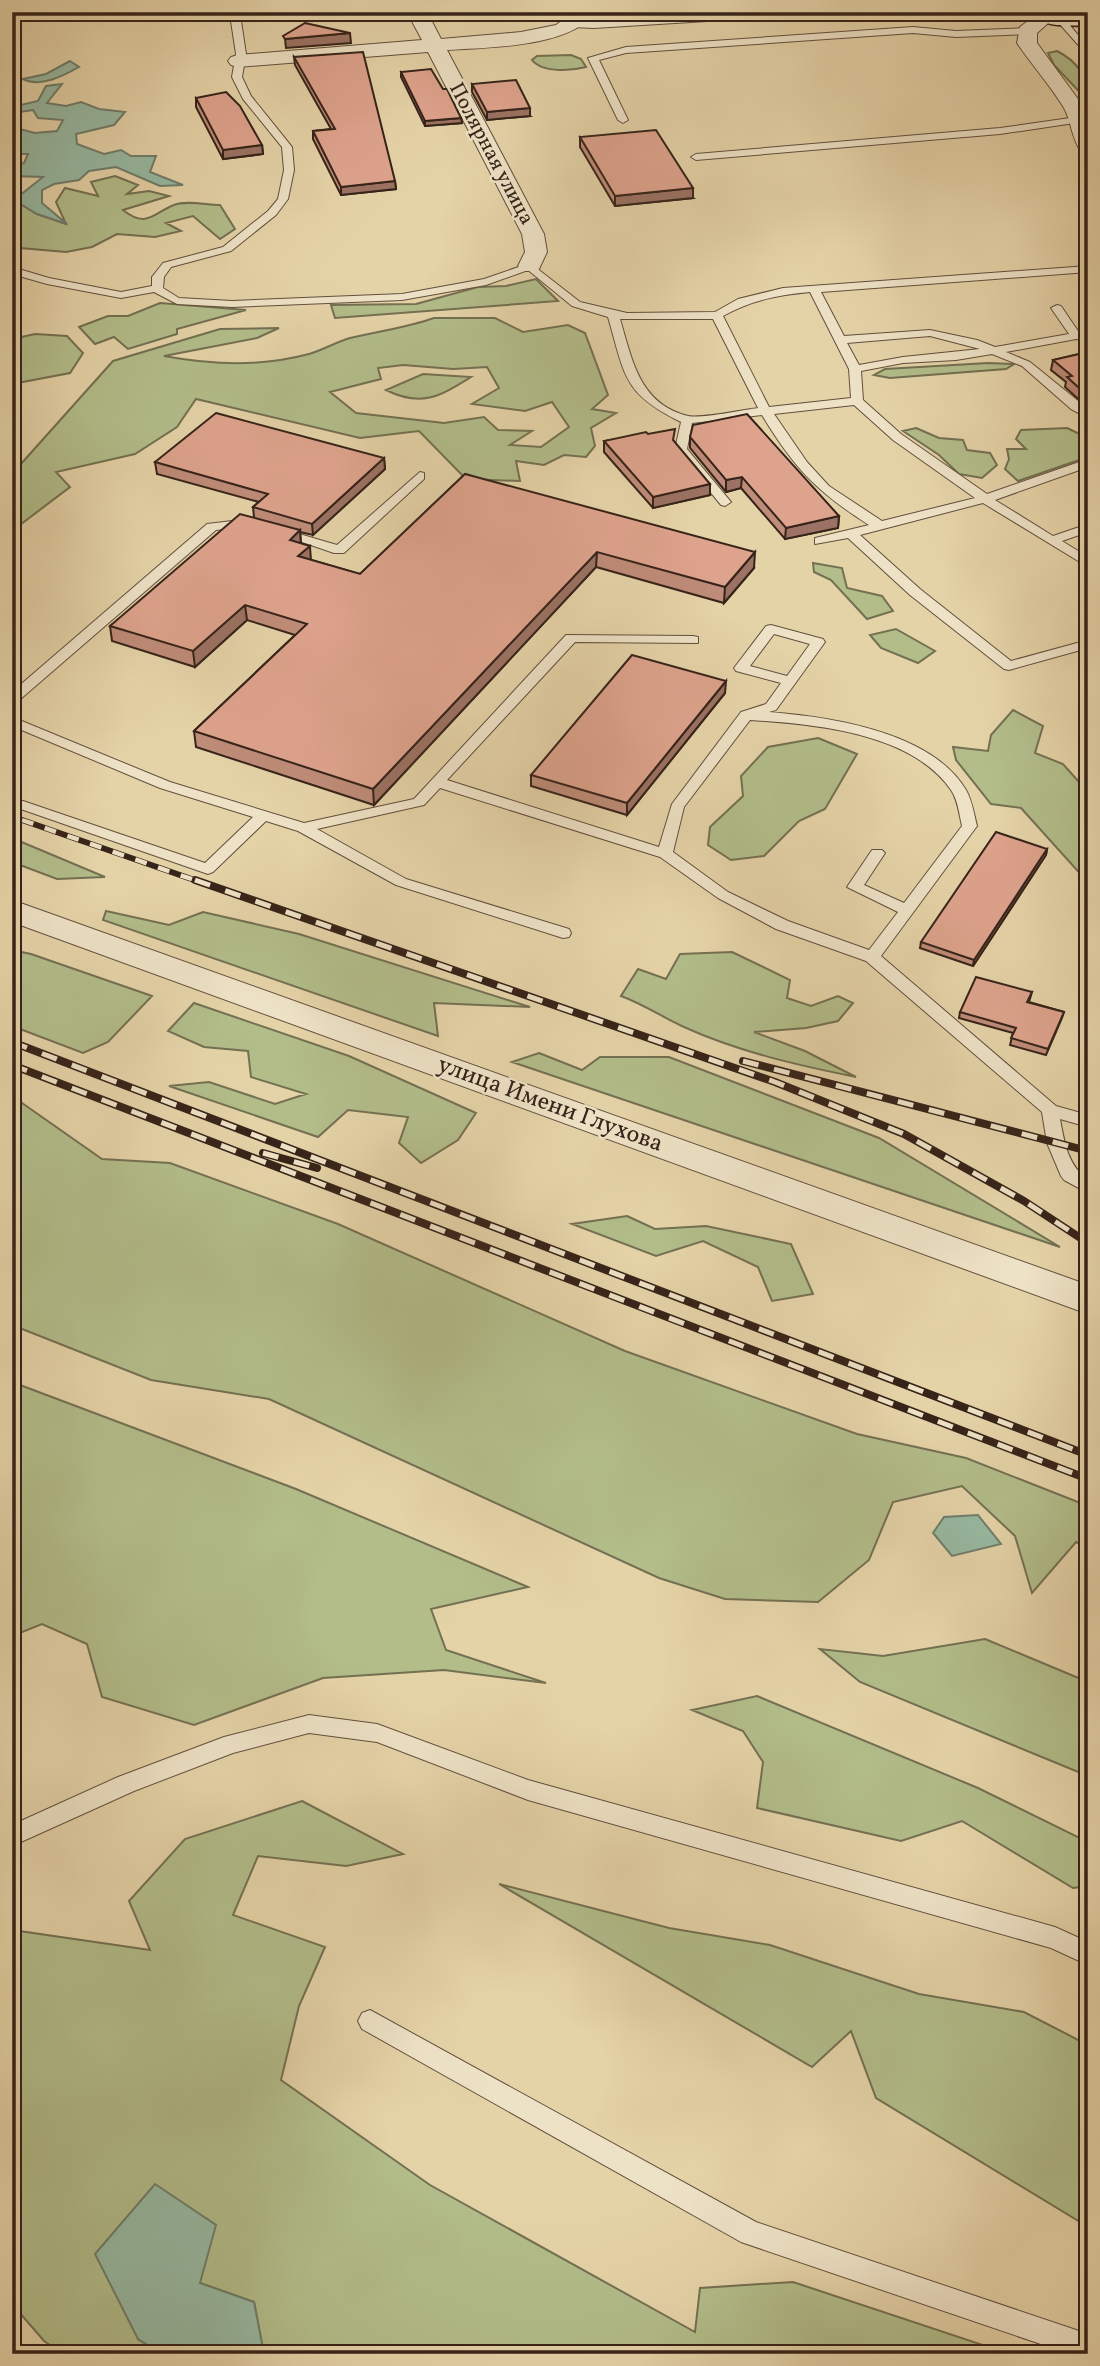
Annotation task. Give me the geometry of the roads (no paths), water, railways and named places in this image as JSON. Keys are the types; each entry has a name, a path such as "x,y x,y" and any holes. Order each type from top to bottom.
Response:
{"street":[{"name":"Полярная улица","path":"417,12 533,234 536,252 530,266"},
{"path":"1088,20 1049,16 1027,31 1026,37 1029,49 1069,101 1088,145"},
{"path":"238,61 521,38 551,32 579,18"},
{"name":"улица Имени Глухова","path":"12,910 1088,1300"}],"lane":[{"path":"239,12 236,21 241,54 237,77 246,97 287,147 289,170 283,199 272,213 227,249 167,265 158,277 157,288 160,293 177,301 232,304 402,297 486,282 530,266 577,305 613,313 651,316 717,315 742,301 783,291 1088,269"},
{"path":"579,18 594,25 787,13"},
{"path":"1049,16 1088,53"},
{"path":"623,120 593,58 626,50 913,30 956,34 1027,31"},
{"path":"696,157 1000,131 1077,120"},
{"path":"12,270 47,281 121,295 157,288"},
{"path":"814,289 855,369 857,401 897,437 985,499 1088,564"},
{"path":"1057,308 1082,337"},
{"path":"613,313 634,379 644,395 687,420 857,401"},
{"path":"717,315 765,411 819,484 880,526"},
{"path":"838,340 930,333 973,342 1026,364 1088,414"},
{"path":"855,369 904,360 956,357 1082,337"},
{"path":"687,420 681,449 725,502"},
{"path":"820,541 985,499 1088,463"},
{"path":"12,699 212,527 244,522 339,550 420,476"},
{"path":"1052,540 1088,528"},
{"path":"850,533 915,592 1009,666 1088,644"},
{"path":"665,854 677,807 746,715 771,707 791,681 818,642 771,629 741,668 791,681"},
{"path":"303,828 419,802 571,638 693,640"},
{"path":"746,715 803,718 883,738 924,756 958,788 970,826 872,957"},
{"path":"12,721 165,785 303,828 401,882 563,933"},
{"path":"437,782 665,854 723,895 782,925 872,957 1050,1110 1088,1121"},
{"path":"18,804 208,869 263,816"},
{"path":"877,853 855,887 907,911"},
{"path":"1050,1110 1056,1143 1070,1176 1088,1187"},
{"path":"12,1836 126,1784 232,1744 310,1724 377,1733 528,1790 1042,1934 1088,1954"},
{"path":"370,2021 750,2233 1088,2347"}],"railway":[{"path":"22,820 200,882"},
{"path":"195,880 775,1082 904,1134 1024,1201 1088,1243"},
{"path":"12,1042 1088,1455"},
{"path":"743,1061 1088,1151"},
{"path":"12,1065 1088,1479"},
{"path":"263,1153 317,1168"}]}
